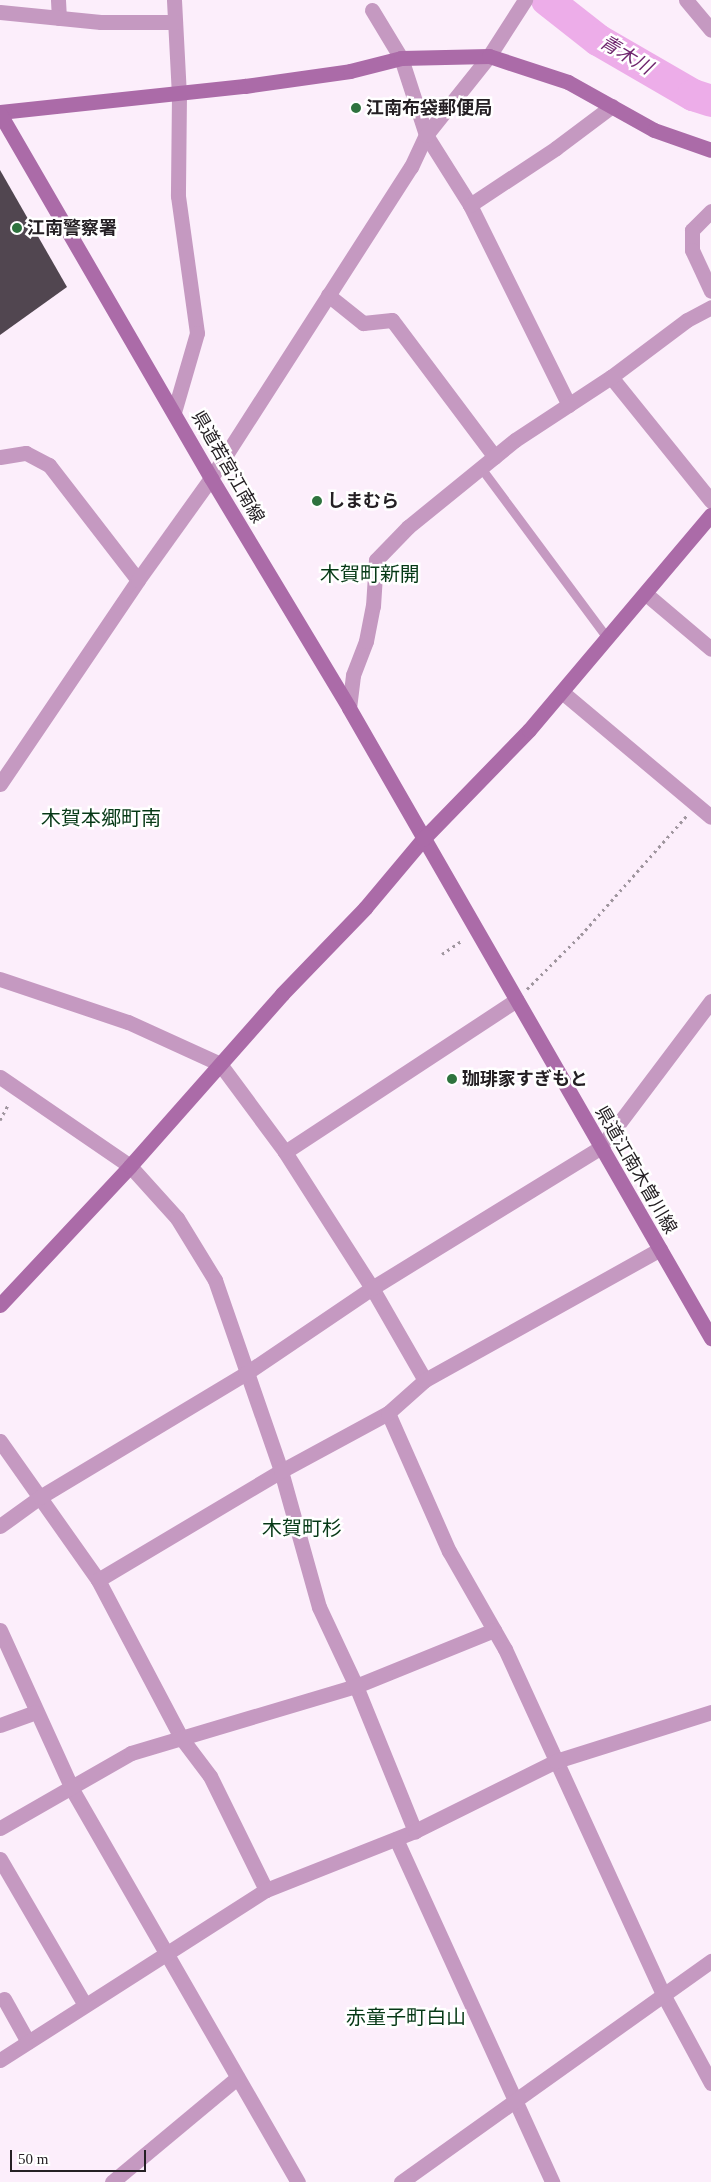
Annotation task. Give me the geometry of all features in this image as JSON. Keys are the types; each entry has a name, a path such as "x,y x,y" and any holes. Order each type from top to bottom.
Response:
{"street":[{"path":"58,0 59,18"},
{"path":"174,0 179,94 178,196 197,333 174,412"},
{"path":"686,0 711,30"},
{"path":"0,784 138,580 211,478 411,167 426,135 489,56 524,1"},
{"path":"372,10 401,58 426,135 470,205 525,323 569,405"},
{"path":"0,12 59,18 175,22"},
{"path":"0,113 179,94 350,71 401,58 489,56 568,82 654,130 711,150"},
{"path":"470,205 556,148 612,106"},
{"name":"県道若宮江南線","path":"0,113 211,478 350,708 423,839"},
{"path":"711,211 692,230 692,250 711,291"},
{"path":"328,295 363,323 392,320 495,457"},
{"path":"350,708 353,676 366,640 373,606 376,560 408,527 495,457 611,377 687,320 711,307"},
{"path":"611,377 711,501"},
{"path":"0,457 26,453 49,465 138,580"},
{"path":"0,1305 130,1166 220,1064 365,908 423,839 562,692 711,516"},
{"path":"646,594 711,649"},
{"path":"562,692 711,818"},
{"name":"県道江南木曽川線","path":"423,839 711,1338"},
{"path":"0,979 128,1022 220,1064 285,1152 372,1288 425,1380"},
{"path":"285,1152 516,1000"},
{"path":"0,1526 40,1498 245,1374 372,1288 601,1146 711,1001"},
{"path":"0,1077 130,1166 177,1218 215,1280 245,1374 280,1471 320,1607 356,1686 415,1831"},
{"path":"98,1580 280,1471 388,1413 425,1380 660,1249"},
{"path":"388,1413 448,1551 494,1630 664,1996 711,2083"},
{"path":"0,1441 98,1580 182,1739 210,1776 266,1890"},
{"path":"0,1630 35,1712 71,1786 298,2182"},
{"path":"0,1828 131,1753 356,1686 494,1630"},
{"path":"0,1724 35,1712"},
{"path":"0,2060 266,1890 415,1831 556,1761 711,1712"},
{"path":"396,1839 552,2182"},
{"path":"0,1859 85,2005"},
{"path":"401,2182 516,2103 711,1961"},
{"path":"4,1999 28,2042"},
{"path":"112,2182 238,2078"}],"lane":[{"path":"481,468 608,639"}],"path":[{"path":"516,1000 581,935 696,804"},
{"path":"442,954 476,931"}],"building":[{"name":"江南警察署","path":"0,170 67,287 0,335"}],"waterway":[{"name":"青木川","path":"547,0 598,40 693,95 711,101"}],"place":[{"name":"江南布袋郵便局","path":"356,108"},
{"name":"江南警察署","path":"17,228"},
{"name":"しまむら","path":"317,501"},
{"name":"珈琲家すぎもと","path":"452,1079"}],"district":[{"name":"木賀町新開","path":"370,574"},
{"name":"木賀本郷町南","path":"101,818"},
{"name":"木賀町杉","path":"302,1528"},
{"name":"赤童子町白山","path":"406,2017"}]}
